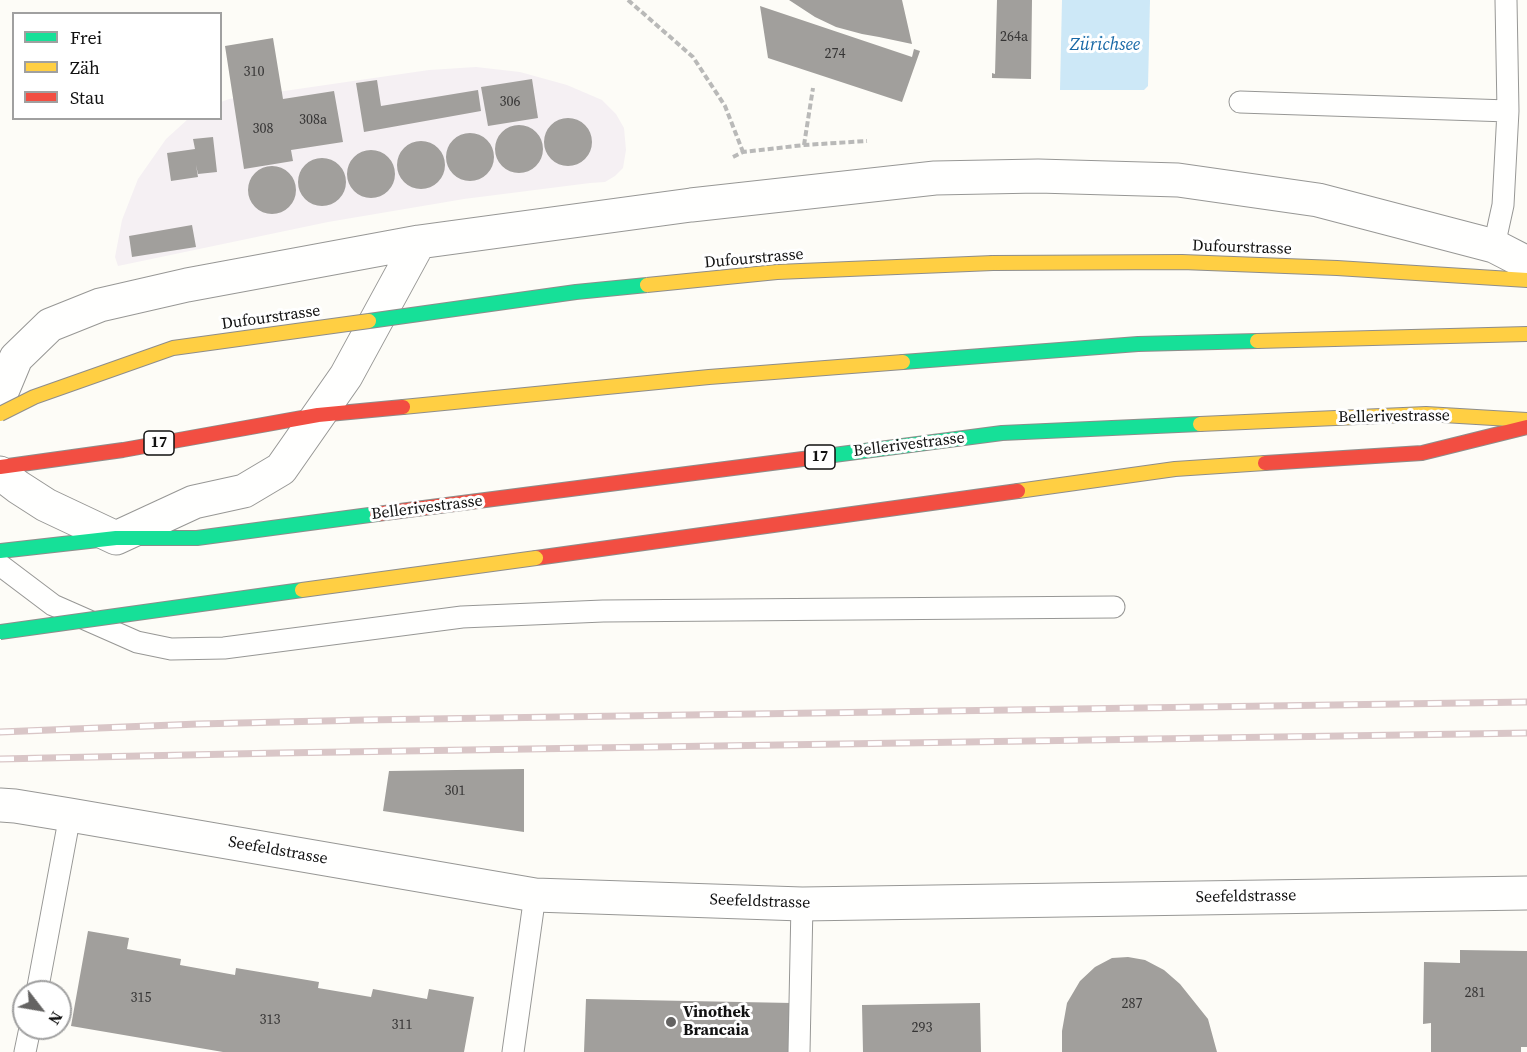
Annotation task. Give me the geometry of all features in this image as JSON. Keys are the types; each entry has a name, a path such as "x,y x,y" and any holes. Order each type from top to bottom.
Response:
{"main road":[{"name":"Dufourstrasse","path":"0,414 34,397 173,348 576,292 777,272 993,263 1182,262 1527,280"},
{"name":"17","path":"0,467 123,450 318,415 709,377 1138,344 1527,334"},
{"name":"Bellerivestrasse","path":"0,551 116,538 197,538 1002,433 1426,414 1527,420"},
{"path":"0,632 1174,469 1422,453 1527,427"}],"street":[{"path":"0,403 1,394 16,358 50,325 100,305 187,285 419,242 691,205 935,178 1038,177 1178,180 1318,200 1494,246 1527,263"},
{"name":"Bellerivestrasse","path":"0,473 18,488 46,505 116,538 194,501 244,491 281,469 346,376 419,242"},
{"name":"Seefeldstrasse","path":"0,805 535,895 802,904 1527,893"}],"lane":[{"path":"1494,246 1503,205 1508,111 1506,0"},
{"path":"1240,102 1508,111"},
{"path":"0,565 53,605 136,642 171,649 224,648 462,616 603,611 1114,607"},
{"path":"39,980 70,815"},
{"path":"513,1052 535,895"},
{"path":"799,1052 802,904"}],"path":[{"path":"628,0 693,57 725,106 743,152"},
{"path":"804,145 813,88"}],"shaded area":[{"path":"476,67 520,72 567,85 602,100 616,114 624,128 626,150 623,168 605,182 464,199 328,222 118,266 115,257 122,220 138,179 166,139 187,120 222,120 222,102 229,99 429,70"}],"water":[{"name":"Zürichsee","path":"1062,0 1150,0 1148,86 1144,90 1060,90"}],"building":[{"path":"789,0 902,0 912,44 836,27"},
{"path":"997,0 1032,0 1031,79 992,78 992,73 995,74"},
{"path":"760,6 912,57 914,49 920,51 902,102 768,58"},
{"path":"273,38 283,99 334,91 343,142 291,150 293,161 244,169 225,46"},
{"path":"532,79 538,118 488,126 481,87"},
{"path":"377,80 381,106 478,90 481,111 364,132 356,83"},
{"path":"568,118 585,125 592,142 585,159 568,166 551,159 544,142 551,125"},
{"path":"519,125 536,132 543,149 536,166 519,173 502,166 495,149 502,132"},
{"path":"470,133 487,140 494,157 487,174 470,181 453,174 446,157 453,140"},
{"path":"213,137 217,172 198,174 196,165 198,177 171,181 167,153 195,149 193,139"},
{"path":"421,141 438,148 445,165 438,182 421,189 404,182 397,165 404,148"},
{"path":"366,150 376,150 388,157 395,169 395,179 388,191 376,198 366,198 351,187 347,179 347,169 358,154"},
{"path":"322,158 339,165 346,182 339,199 322,206 305,199 298,182 305,165"},
{"path":"267,166 277,166 289,173 296,185 296,195 289,207 277,214 267,214 252,203 248,195 248,185 259,170"},
{"path":"192,225 196,247 132,257 129,236"},
{"path":"524,769 524,832 383,811 389,771"},
{"path":"88,931 129,938 127,949 181,959 180,965 235,975 236,968 319,982 318,988 371,997 373,989 427,999 429,989 474,997 464,1052 223,1052 72,1026"},
{"path":"1460,950 1527,951 1527,1047 1521,1047 1521,1052 1431,1052 1431,1023 1423,1024 1424,962 1460,963"},
{"path":"1128,957 1145,960 1164,970 1180,984 1208,1019 1217,1052 1062,1052 1062,1031 1067,1003 1080,981 1095,967 1112,958"},
{"path":"586,999 792,1003 791,1052 584,1052"},
{"path":"980,1003 981,1052 863,1052 862,1005"}],"railway":[{"path":"0,732 364,720 1527,702"},
{"path":"0,759 1527,733"}],"traffic: fast":[{"path":"369,321 576,292 647,285"},
{"path":"903,362 1138,344 1257,341"},
{"path":"826,456 1002,433 1200,424"},
{"path":"0,551 116,538 197,538 377,514"},
{"path":"0,632 302,590"}],"traffic: slow":[{"path":"993,263 1182,262 1337,268 1527,280"},
{"path":"647,285 777,272 993,263"},
{"path":"0,414 34,397 173,348 369,321"},
{"path":"1257,341 1527,334"},
{"path":"403,407 709,377 903,362"},
{"path":"1200,424 1426,414 1527,420"},
{"path":"1018,491 1175,469 1265,463"},
{"path":"302,590 536,558"}],"traffic: jam":[{"path":"0,467 123,450 318,415 403,407"},
{"path":"1265,463 1422,453 1527,427"},
{"path":"377,514 826,456"},
{"path":"536,558 1018,491"}],"place":[{"name":"Vinothek Brancaia","path":"671,1022"}]}
